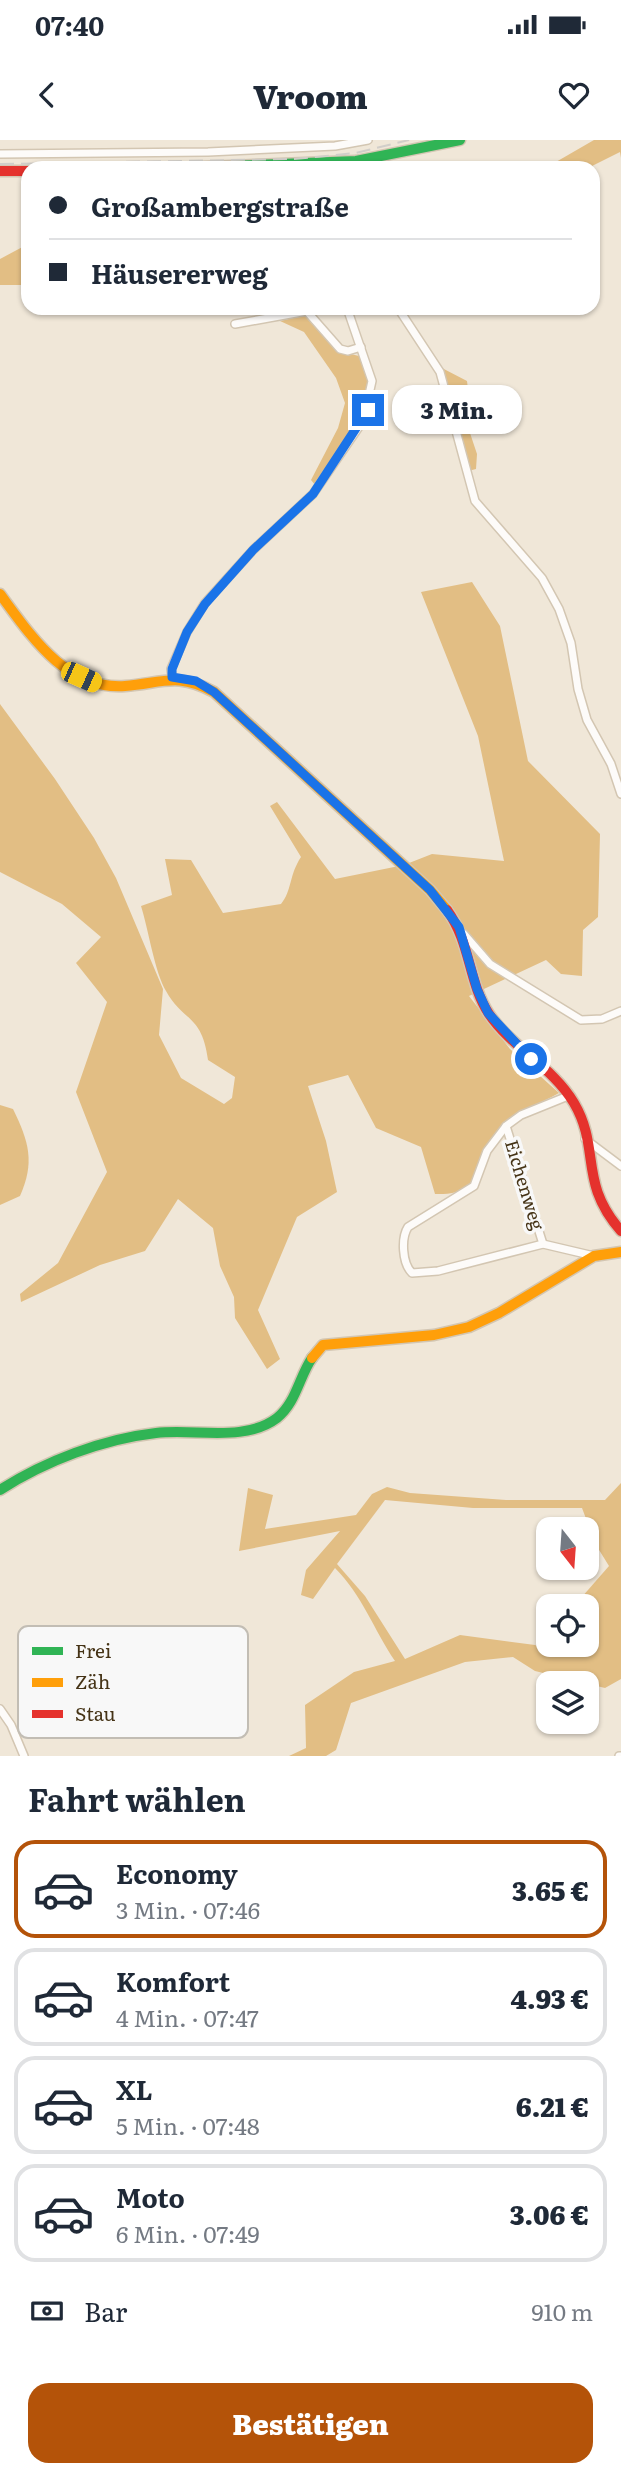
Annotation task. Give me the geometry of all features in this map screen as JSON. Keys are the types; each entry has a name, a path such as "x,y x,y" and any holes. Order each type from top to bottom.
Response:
{"street":[{"path":"0,155 208,152 335,146 368,140"},
{"path":"363,161 395,158 460,140"},
{"path":"0,171 21,170"},
{"path":"235,324 281,315"},
{"path":"310,315 340,349 348,351 361,347"},
{"path":"172,677 172,669 193,620 253,550 313,494 363,421 372,380 350,315"},
{"path":"403,315 436,362 443,379 475,501 542,578 559,609 571,643 578,690 587,720 611,764 621,794"},
{"path":"0,594 49,655 81,677 110,686 172,677 196,681 221,698 421,881 490,964 581,1020 602,1019 621,1011"},
{"path":"459,927 477,989 488,1013 568,1096 577,1110 594,1195 606,1215 621,1231"},
{"path":"568,1096 521,1115 506,1126 487,1151 474,1186 408,1227 403,1236 407,1268 412,1273 438,1271 543,1244 594,1256 621,1252"},
{"name":"Eichenweg","path":"506,1126 543,1244"},
{"path":"584,1138 621,1166"},
{"path":"0,1490 20,1476 44,1465 149,1434 250,1429 270,1423 279,1418 291,1402 310,1359 323,1345 434,1335 469,1326 499,1313 594,1256"},
{"path":"0,1709 11,1725 24,1756"}],"shaded area":[{"path":"594,140 621,140 621,158 620,152 600,162 558,161"},
{"path":"21,248 21,285 0,285 0,259"},
{"path":"306,315 338,351 359,356 370,381 360,422 316,486 311,480 338,428 345,403 336,378 304,332 280,321"},
{"path":"440,367 467,381 470,406 465,418 477,454 476,469 468,471 447,384"},
{"path":"472,582 500,626 528,761 600,834 598,917 583,930 582,976 561,974 546,960 469,996 510,1049 559,1093 519,1114 498,1130 489,1141 471,1183 464,1189 435,1194 421,1147 376,1128 348,1075 308,1086 326,1141 337,1192 297,1217 258,1310 280,1359 267,1369 235,1318 234,1297 220,1266 213,1228 178,1199 145,1251 100,1265 21,1302 20,1294 58,1263 107,1172 76,1092 107,1002 76,963 101,937 62,904 0,872 0,704 55,779 94,838 116,878 163,989 159,1035 181,1078 224,1104 232,1098 235,1077 208,1060 197,1026 172,1001 166,991 155,962 141,906 172,895 165,859 191,860 223,913 281,904 301,857 270,806 277,802 335,879 404,865 432,854 504,861 478,736 421,592"},
{"path":"0,1105 13,1109 23,1132 29,1162 20,1196 0,1205"},
{"path":"621,1483 621,1679 605,1688 599,1687 599,1671 536,1671 513,1657 465,1662 351,1703 336,1750 326,1756 289,1756 306,1748 305,1705 354,1672 395,1661 360,1601 335,1568 313,1599 301,1595 306,1570 340,1531 239,1551 248,1488 273,1495 265,1529 356,1515 372,1494 387,1487 410,1493 506,1500 605,1500","holes":["385,1500 473,1508 582,1508 585,1517 599,1517 599,1550 609,1566 584,1594 599,1594 599,1657 536,1657 535,1645 460,1635 405,1659 365,1596 337,1564"]}],"railway":[{"path":"176,161 294,159 356,153 409,140"},
{"path":"0,164 21,164"}],"traffic: fast":[{"path":"356,161 460,140"},
{"path":"0,1490 55,1461 116,1440 156,1433 234,1432 264,1426 277,1418 289,1405 312,1358"}],"traffic: slow":[{"path":"0,594 38,643 68,670 85,679 104,685 125,686 170,680 190,682 214,692 430,890 447,910"},
{"path":"312,1358 323,1345 434,1335 469,1327 499,1313 594,1256 621,1252"}],"traffic: jam":[{"path":"0,171 21,171"},
{"path":"447,910 461,936 477,989 489,1014 509,1037 555,1079 574,1103 587,1136 599,1197 621,1231"}],"route":[{"path":"368,410 319,487 290,518 253,550 220,585 193,620 172,669 172,677 196,681 214,692 430,890 459,927 467,947 477,989 488,1013 531,1059"}]}
